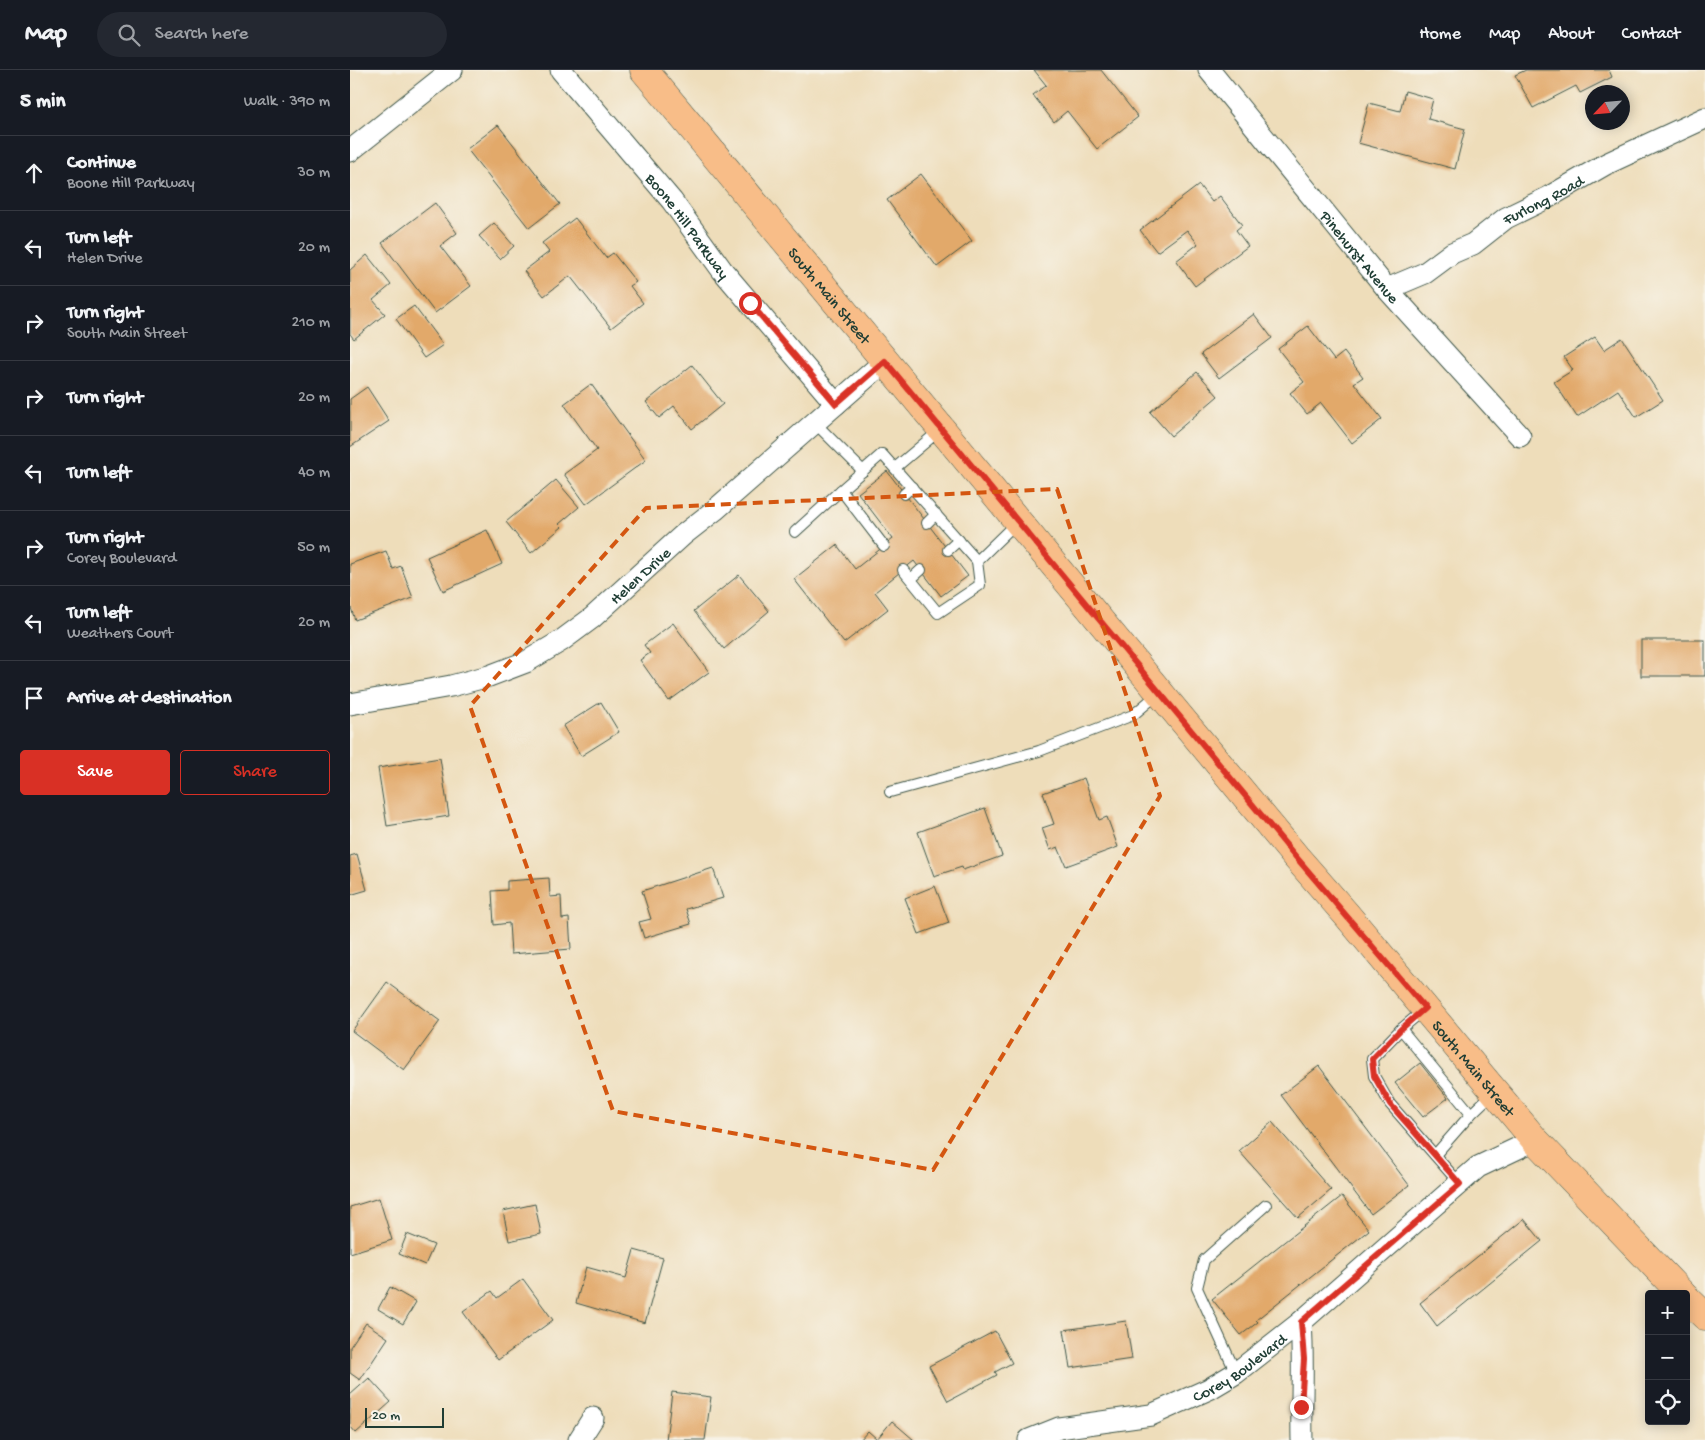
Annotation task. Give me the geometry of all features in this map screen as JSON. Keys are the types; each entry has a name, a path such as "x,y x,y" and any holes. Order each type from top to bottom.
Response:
{"main road":[{"name":"South Main Street","path":"644,70 1017,522 1535,1140 1678,1290"},
{"path":"1690,1302 1705,1316"}],"street":[{"path":"350,151 452,70"},
{"name":"Boone Hill Parkway","path":"561,70 672,201 722,270 836,404"},
{"name":"Pinehurst Avenue","path":"1209,70 1387,289 1520,436"},
{"name":"Furlong Road","path":"1387,289 1425,273 1452,253 1472,244 1506,218 1548,198 1606,164 1705,118"},
{"name":"Helen Drive","path":"350,704 451,686 489,676 526,662 561,642 592,618 683,535 715,510 885,361"},
{"name":"Corey Boulevard","path":"1029,1440 1059,1428 1151,1415 1209,1389 1236,1373 1301,1322 1478,1167 1535,1140"},
{"path":"1301,1322 1304,1359 1301,1407 1302,1440"},
{"path":"579,1440 593,1418"}],"lane":[{"path":"815,423 863,470"},
{"path":"895,468 941,430"},
{"path":"795,532 882,454 895,468 908,490 936,514 977,561 980,585 938,613 903,570"},
{"path":"841,490 884,546"},
{"path":"927,523 936,514"},
{"path":"869,526 878,518"},
{"path":"977,561 1017,522"},
{"path":"948,550 959,540"},
{"path":"911,579 921,570"},
{"path":"890,792 1039,751 1132,715 1160,693"},
{"path":"1425,1008 1401,1029 1372,1059 1374,1076 1390,1104 1460,1184"},
{"path":"1401,1029 1471,1114"},
{"path":"1435,1155 1471,1114 1495,1091"},
{"path":"1236,1373 1197,1288 1204,1260 1266,1205"}],"highlighted area":[{"path":"1057,489 1160,796 933,1170 613,1111 470,706 646,508"}],"building":[{"path":"1034,70 1101,70 1138,117 1097,149 1067,111 1054,122 1033,95 1046,85"},
{"path":"1526,70 1609,70 1612,77 1596,85 1585,85 1585,90 1580,93 1576,86 1533,108 1515,75"},
{"path":"1405,91 1433,99 1428,119 1465,129 1455,169 1358,143 1369,103 1400,111"},
{"path":"498,125 560,204 529,228 467,149"},
{"path":"921,174 972,241 937,267 887,200"},
{"path":"1199,185 1212,202 1220,196 1242,225 1236,230 1248,246 1195,286 1176,261 1198,244 1187,230 1157,252 1140,230"},
{"path":"435,203 457,233 440,246 471,286 435,313 382,243"},
{"path":"575,218 606,258 613,253 636,282 630,286 643,303 611,328 570,276 544,296 524,271 549,252 542,243"},
{"path":"494,223 514,246 500,259 479,236"},
{"path":"367,255 391,285 373,300 385,314 354,339 350,334 350,270"},
{"path":"414,306 443,345 424,358 396,319"},
{"path":"1254,314 1272,338 1219,378 1201,354"},
{"path":"1308,326 1334,360 1344,352 1363,377 1354,383 1382,419 1352,443 1321,403 1307,414 1290,393 1304,382 1278,349"},
{"path":"1595,337 1604,350 1622,338 1663,400 1636,417 1618,390 1577,417 1554,382 1573,370 1564,357"},
{"path":"692,365 723,404 692,429 674,406 659,418 646,402"},
{"path":"1197,372 1218,396 1171,436 1150,412"},
{"path":"591,384 646,460 586,504 564,474 597,450 564,404"},
{"path":"367,387 389,421 350,447 350,399"},
{"path":"887,471 968,576 941,596 914,561 875,592 888,609 844,643 794,579 837,545 855,569 893,539 858,493"},
{"path":"556,480 579,507 559,524 562,527 531,553 506,522"},
{"path":"487,530 502,564 443,591 427,557"},
{"path":"386,551 393,569 401,566 413,598 355,620 350,605 350,564"},
{"path":"739,575 769,611 724,649 694,611"},
{"path":"673,623 709,672 669,701 640,660 650,653 644,645"},
{"path":"1641,640 1705,640 1705,676 1641,676"},
{"path":"601,702 619,732 581,756 563,726"},
{"path":"440,758 449,816 387,826 378,768"},
{"path":"1084,778 1099,820 1107,817 1118,847 1066,866 1058,847 1050,850 1042,828 1054,824 1043,793"},
{"path":"985,808 1002,856 963,870 962,867 934,876 918,832"},
{"path":"357,854 367,890 350,895 350,856"},
{"path":"713,868 723,898 686,909 691,924 644,938 639,922 651,919 642,891"},
{"path":"549,878 550,897 561,896 562,919 569,918 571,949 511,954 509,923 494,925 492,891 507,890 507,881"},
{"path":"935,886 949,923 919,934 905,898"},
{"path":"387,982 440,1021 404,1070 352,1031"},
{"path":"1420,1063 1448,1098 1423,1117 1395,1083"},
{"path":"1319,1066 1409,1185 1371,1214 1281,1095"},
{"path":"1272,1122 1331,1190 1298,1218 1239,1151"},
{"path":"1342,1196 1369,1230 1256,1320 1258,1322 1241,1335 1212,1299"},
{"path":"379,1198 392,1240 350,1253 350,1207"},
{"path":"535,1204 541,1234 509,1241 503,1211"},
{"path":"1524,1219 1542,1241 1437,1326 1420,1303"},
{"path":"407,1234 434,1245 425,1265 399,1254"},
{"path":"634,1250 663,1258 645,1323 576,1303 586,1267 626,1278"},
{"path":"523,1279 553,1320 498,1360 463,1312 492,1291 497,1298"},
{"path":"390,1287 416,1302 403,1324 378,1309"},
{"path":"1126,1321 1132,1359 1070,1368 1064,1330"},
{"path":"366,1323 388,1338 360,1380 350,1373 350,1347"},
{"path":"995,1331 1012,1363 995,1372 997,1375 948,1401 929,1366"},
{"path":"369,1378 391,1402 356,1433 350,1426 350,1395"},
{"path":"672,1392 711,1397 705,1440 666,1440"},
{"path":"892,1421 914,1440 860,1440 868,1431 877,1439"}],"route":[{"path":"750,303 836,404 849,395 885,361 1296,857 1425,1008 1381,1048 1372,1059 1374,1076 1390,1104 1460,1184 1301,1322 1304,1359 1301,1407"}]}
